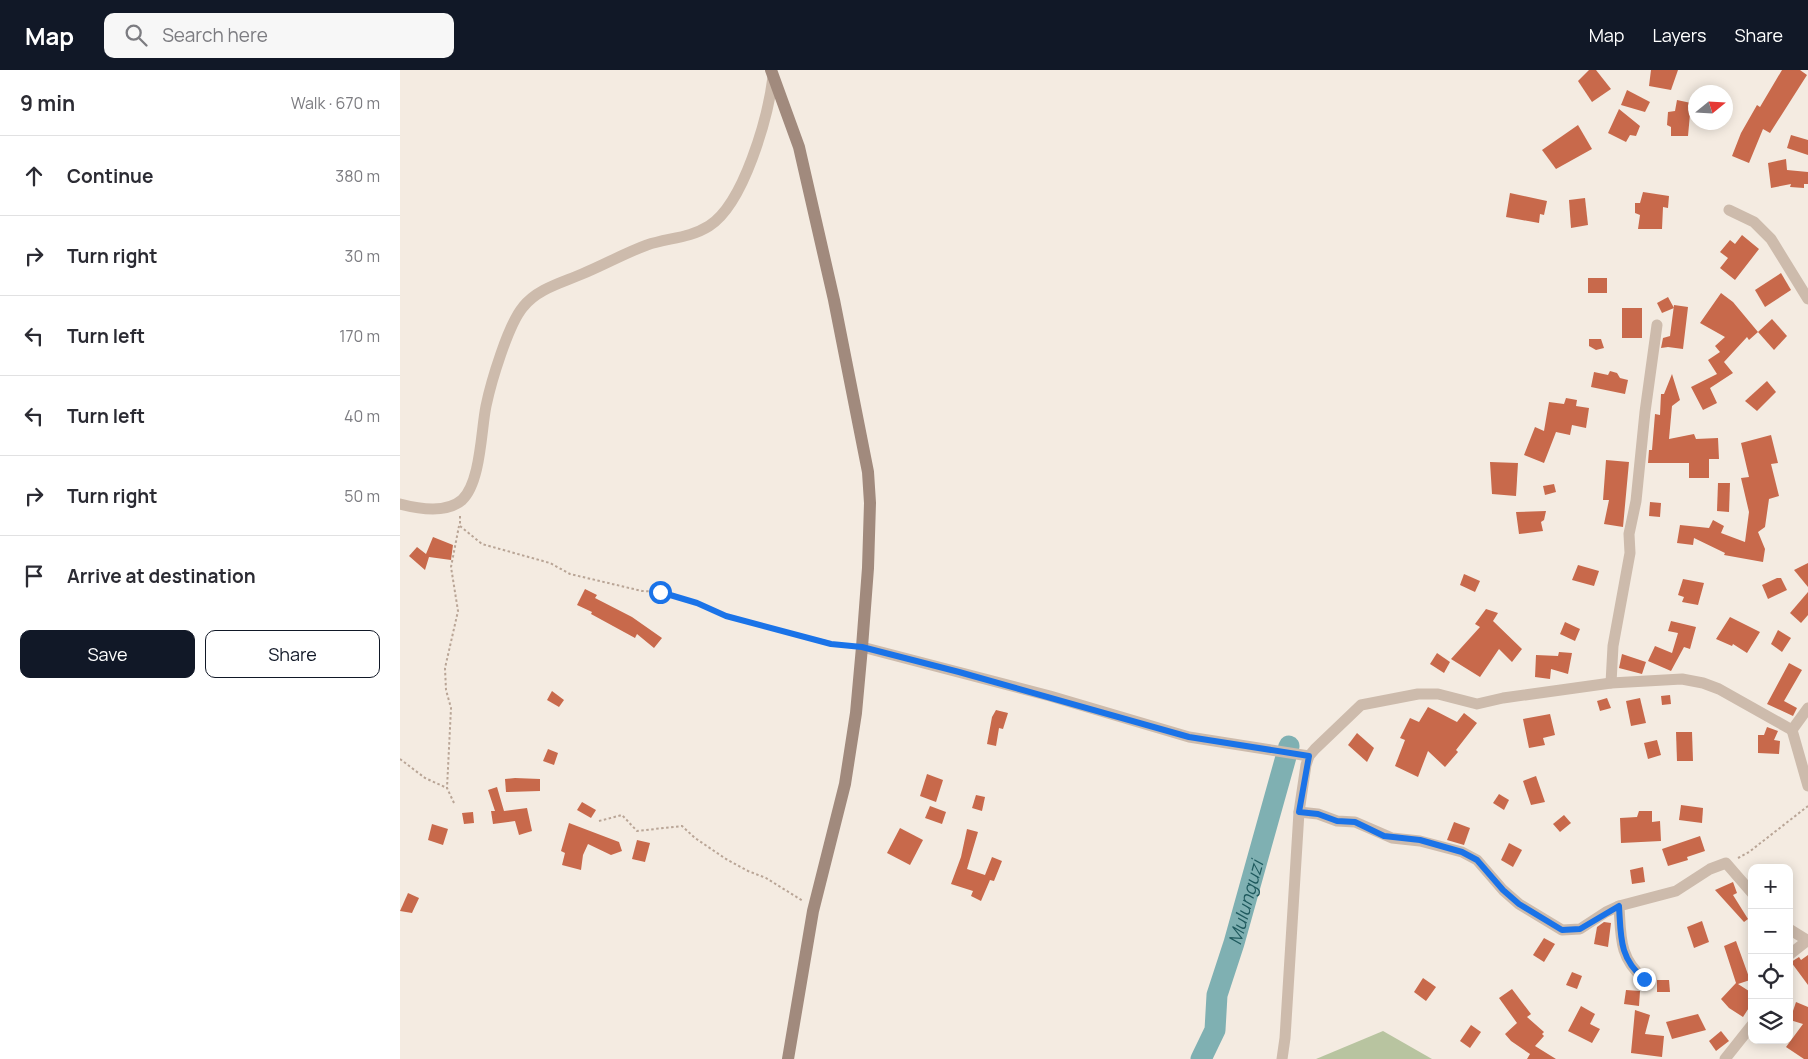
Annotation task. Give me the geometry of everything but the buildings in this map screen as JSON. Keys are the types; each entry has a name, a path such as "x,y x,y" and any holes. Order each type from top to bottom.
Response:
{"street":[{"path":"400,504 442,509 460,501 468,491 473,478 488,398 511,328 521,310 531,298 646,245 690,235 716,221 726,210 755,152 770,100 772,72"},
{"path":"772,72 798,148 851,381 868,472 868,568 856,713 845,784 814,908 788,1059"},
{"path":"1730,210 1754,222 1772,239 1808,299"},
{"path":"1611,683 1613,646 1630,553 1629,534 1636,501 1656,326"},
{"path":"862,647 1050,696 1189,737 1309,756"},
{"path":"1282,1059 1285,1038 1299,812 1309,756 1355,710 1369,703 1418,694 1438,694 1484,704 1503,698 1611,683 1682,679 1704,683 1792,730 1808,786"},
{"path":"1792,730 1808,708"},
{"path":"1299,812 1318,814 1337,821 1355,822 1384,836 1420,840 1462,852 1477,860 1498,885 1519,904 1562,930 1580,929 1619,906 1676,891 1701,874 1726,863 1748,888"},
{"path":"1619,906 1624,953 1629,966 1644,979"},
{"path":"1793,931 1808,940 1793,951"},
{"path":"1725,1059 1748,1031"}],"path":[{"path":"454,803 447,788 451,708 446,690 445,668 458,611 451,567 460,526 460,501"},
{"path":"460,526 482,544 550,563 570,574 642,591 660,592 697,603 726,616 831,644 862,647"},
{"path":"400,759 425,778 447,788"},
{"path":"1726,863 1750,852 1808,806"},
{"path":"599,821 622,815 637,831 682,826 694,838 726,859 766,878 814,908"}],"green space":[{"path":"1383,1031 1432,1059 1316,1059"}],"waterway":[{"name":"Mulunguzi","path":"1201,1059 1215,1030 1217,995 1234,943 1289,746"}],"route":[{"path":"660,592 697,603 726,616 792,632 831,644 862,647 959,672 1050,696 1189,737 1309,756 1299,812 1318,814 1337,821 1355,822 1384,836 1420,840 1462,852 1477,860 1493,880 1519,904 1539,918 1562,930 1580,929 1619,906 1621,941 1624,953 1629,966 1644,979"}]}
